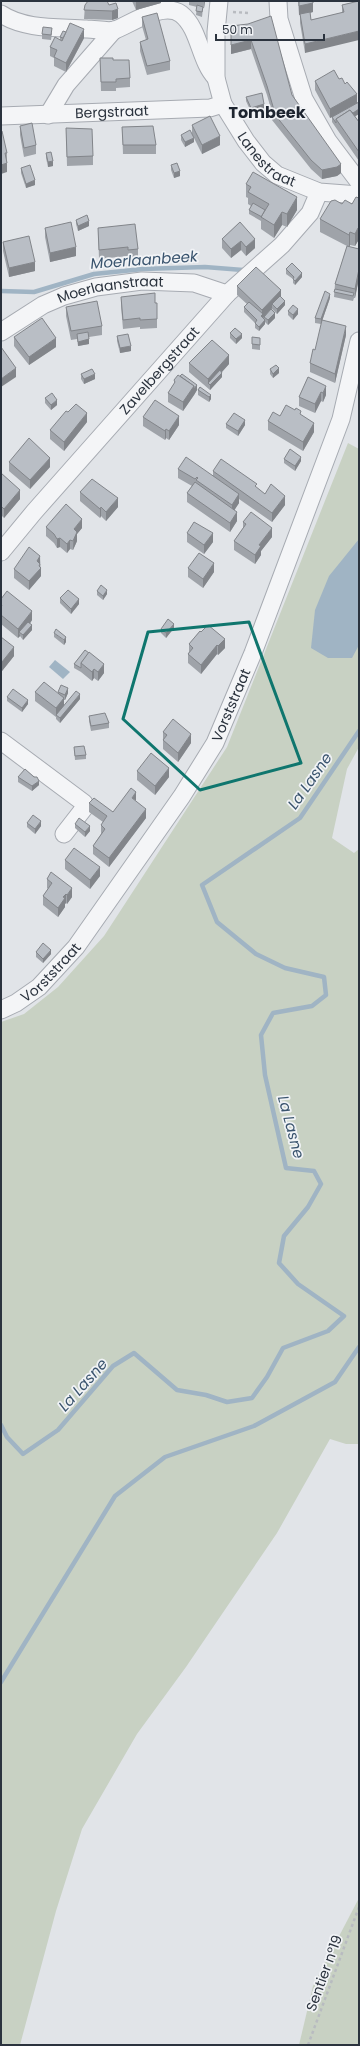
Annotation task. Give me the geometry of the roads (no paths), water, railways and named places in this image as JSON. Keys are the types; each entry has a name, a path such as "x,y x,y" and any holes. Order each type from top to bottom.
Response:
{"street":[{"name":"Lanestraat","path":"219,1 216,32 216,78 223,104 246,141 263,163 277,175 319,192 359,195"},
{"path":"278,1 279,19 304,99 328,141 359,182"},
{"path":"48,115 66,85 114,30 126,23 154,12 167,10 180,13 189,23 209,70 216,78"},
{"path":"1,14 7,18 38,26 114,30"},
{"name":"Bergstraat","path":"1,116 210,108 223,104"},
{"name":"Zavelbergstraat","path":"1,552 34,512 227,294 282,245 310,213 319,192"},
{"name":"Moerlaanstraat","path":"1,332 43,305 64,296 96,288 142,281 194,283 227,294"},
{"name":"Vorststraat","path":"1,1010 16,1003 39,987 76,947 182,796 215,743 253,653 341,419 359,341"},
{"path":"1,741 84,803 85,807 64,834"}],"water":[{"path":"359,539 359,645 352,658 328,658 311,648 315,610 329,576"},
{"path":"55,660 70,672 63,679 49,667"}],"waterway":[{"name":"Moerlaanbeek","path":"1,291 34,292 94,274 143,269 205,267 243,270"},
{"name":"La Lasne","path":"1,1425 7,1437 23,1454 58,1430 113,1366 134,1353 177,1390 206,1395 227,1402 252,1398 267,1377 283,1348 328,1331 344,1316 298,1284 279,1263 284,1236 308,1207 321,1184 314,1171 286,1168 265,1075 261,1035 273,1013 312,1006 326,995 324,977 285,968 256,954 217,922 202,885 300,818 359,731"},
{"path":"1,1682 115,1496 165,1457 254,1426 335,1382 359,1347"}],"district":[{"name":"Tombeek","path":"267,112"}]}
